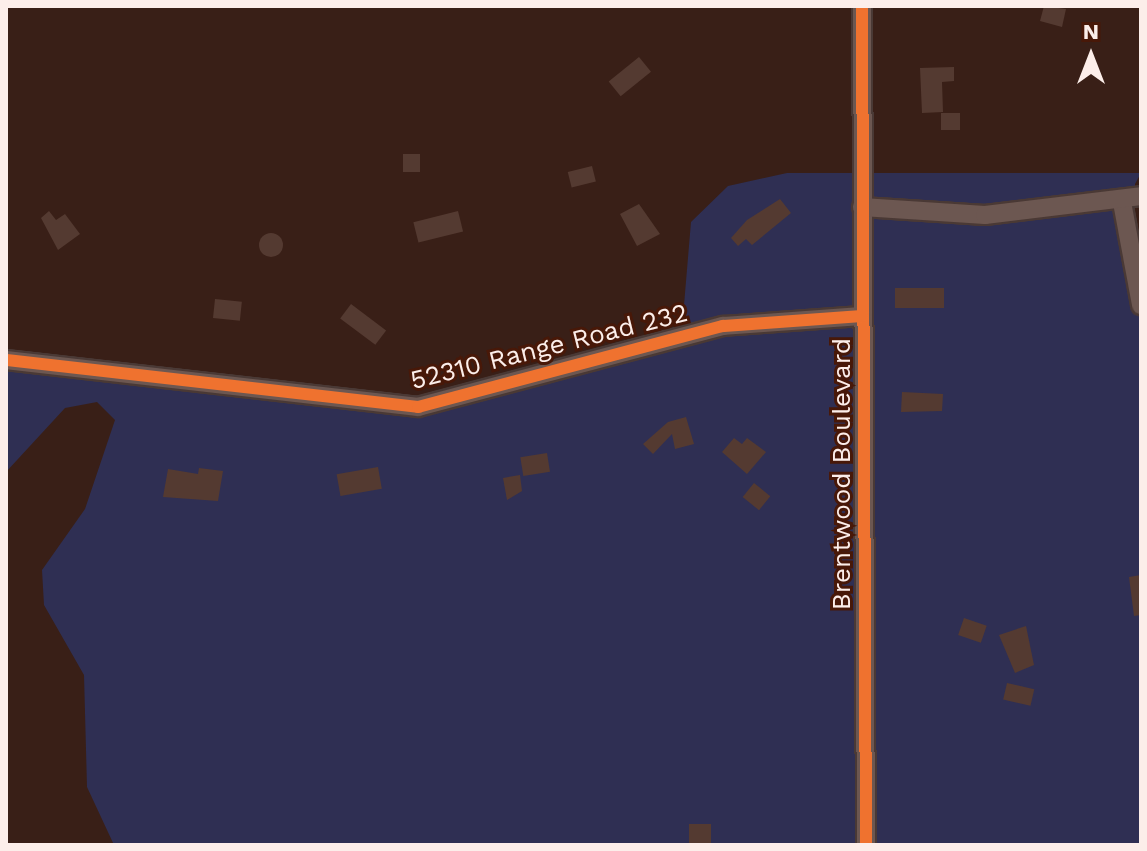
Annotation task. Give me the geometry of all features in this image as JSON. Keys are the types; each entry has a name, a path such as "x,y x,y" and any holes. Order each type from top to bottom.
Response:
{"street":[{"name":"Brentwood Boulevard","path":"862,6 866,845"},
{"path":"862,207 985,215 1122,202 1141,196"},
{"path":"1122,202 1141,305"},
{"name":"52310 Range Road 232","path":"6,360 418,407 723,326 863,316"}],"shaded area":[{"path":"787,173 1141,173 1135,184 1134,266 1141,295 1141,845 114,845 87,787 84,675 44,605 42,570 85,509 115,420 97,402 65,408 6,472 6,358 445,406 656,346 683,317 691,222 728,186"}],"building":[{"path":"1044,6 1066,9 1062,27 1040,21"},
{"path":"639,57 651,72 621,96 609,82"},
{"path":"954,67 954,81 942,82 943,112 922,113 920,68"},
{"path":"941,113 960,113 960,130 941,130"},
{"path":"403,154 420,154 420,172 403,172"},
{"path":"592,166 596,182 572,188 568,172"},
{"path":"780,199 791,213 752,245 746,239 738,246 731,238 747,220"},
{"path":"639,204 660,234 637,246 620,214"},
{"path":"49,211 56,220 65,214 80,234 58,250 41,218"},
{"path":"458,211 463,231 418,243 413,222"},
{"path":"271,233 279,237 283,245 279,253 271,257 263,253 259,245 263,237"},
{"path":"895,288 944,288 944,308 895,308"},
{"path":"215,299 242,302 240,321 213,318"},
{"path":"351,304 386,330 375,345 340,318"},
{"path":"902,392 943,394 942,411 901,412"},
{"path":"686,417 694,444 675,449 672,434 653,454 643,444 668,422"},
{"path":"734,438 742,444 747,438 766,452 747,474 722,452"},
{"path":"547,453 550,472 523,476 520,457"},
{"path":"378,467 382,489 340,496 337,474"},
{"path":"199,468 223,471 218,501 163,497 168,469 198,474"},
{"path":"520,475 522,491 507,500 503,478"},
{"path":"754,483 770,496 759,510 743,497"},
{"path":"1141,575 1141,615 1134,616 1129,577"},
{"path":"964,618 987,626 981,643 958,635"},
{"path":"1026,626 1034,665 1015,673 999,635"},
{"path":"1007,683 1034,689 1030,706 1003,700"},
{"path":"689,824 711,824 711,845 689,845"}],"cycle path":[{"path":"862,6 866,845"},
{"path":"6,360 418,407 723,326 863,316"}]}
